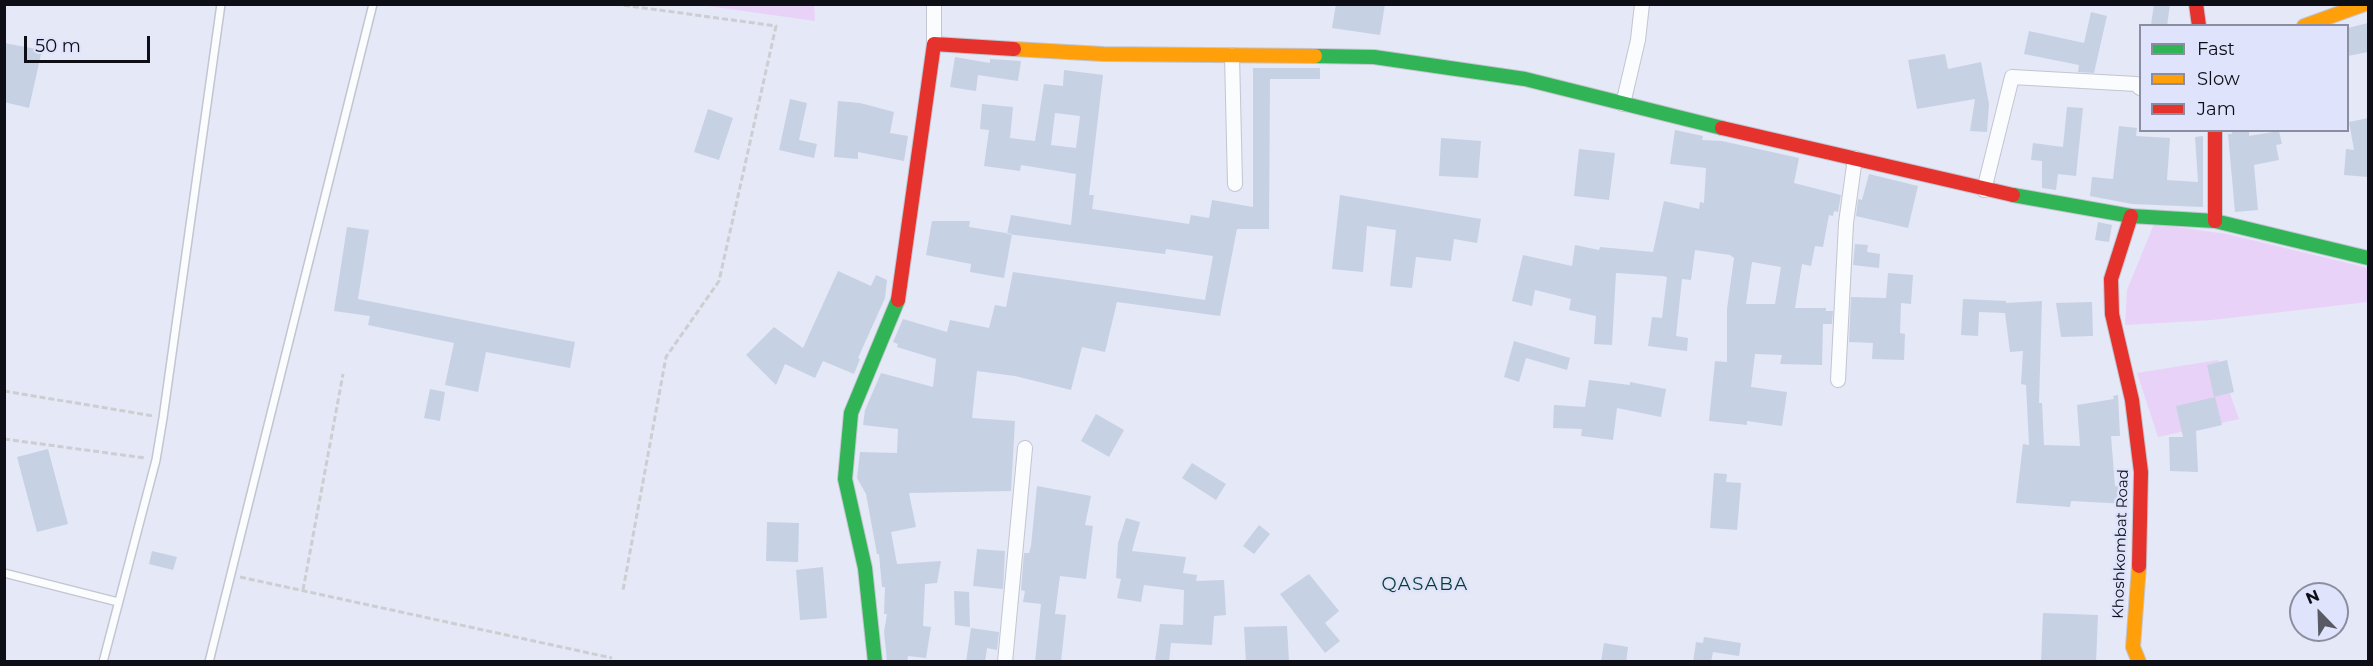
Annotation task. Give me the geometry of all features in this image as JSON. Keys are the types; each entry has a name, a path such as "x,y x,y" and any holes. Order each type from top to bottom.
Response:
{"street":[{"path":"875,662 865,568 845,479 851,413 898,299 934,44 934,4"},
{"path":"1623,104 1638,40 1642,4"},
{"path":"2196,4 2199,24"},
{"path":"2310,24 2365,4"},
{"path":"934,44 1103,54 1374,57 1525,79 1666,116 1855,158 1984,190 2131,216 2215,221 2368,258"},
{"path":"1232,55 1235,184"},
{"path":"1984,190 2012,76 2136,84 2139,87"},
{"path":"2215,132 2215,221"},
{"path":"1838,380 1846,223 1855,158"},
{"name":"Khoshkombat Road","path":"2131,216 2111,279 2111,291 2112,314 2132,400 2141,472 2139,569 2133,647 2139,662"},
{"path":"1005,662 1025,448"}],"lane":[{"path":"104,662 156,460 222,4"},
{"path":"209,662 373,4"},
{"path":"4,573 118,602"}],"path":[{"path":"615,4 776,26 719,281 666,357 623,590"},
{"path":"303,591 343,374"},
{"path":"4,391 163,418"},
{"path":"4,439 156,460"},
{"path":"232,575 612,658"}],"shaded area":[{"path":"701,5 814,5 815,21"},
{"path":"2154,224 2227,234 2368,268 2368,302 2212,320 2125,325 2127,290"},
{"path":"2218,360 2239,419 2158,437 2137,373"}],"building":[{"path":"1336,4 1385,4 1380,35 1332,28"},
{"path":"2154,4 2170,4 2167,24 2151,24"},
{"path":"2091,12 2107,16 2094,73 2078,72 2079,65 2024,54 2029,31 2084,43"},
{"path":"2368,23 2368,52 2349,56 2349,28"},
{"path":"4,43 42,50 29,108 4,102"},
{"path":"1945,54 1948,69 1981,62 1989,104 1987,132 1970,131 1975,99 1917,109 1908,60"},
{"path":"955,57 990,63 990,59 1021,61 1018,81 978,75 976,91 950,87"},
{"path":"1253,68 1320,68 1320,79 1270,79 1269,229 1237,229 1220,316 1117,302 1105,352 1082,347 1071,390 1015,376 977,371 972,418 1015,421 1011,491 909,493 916,527 891,532 897,564 941,561 937,583 925,584 923,626 931,627 926,658 908,656 907,662 887,662 884,632 887,614 884,614 885,587 882,587 879,554 877,554 866,494 857,478 860,452 897,453 898,429 863,425 865,410 881,373 933,387 936,359 897,347 898,344 893,342 903,319 947,332 950,320 989,328 995,305 1006,307 1013,272 1205,300 1213,256 1166,249 1165,254 1007,234 1011,215 1071,225 1076,174 1021,165 1020,171 984,166 989,130 980,129 982,104 1013,107 1010,138 1035,141 1044,84 1063,86 1064,70 1103,75 1089,195 1094,195 1092,209 1189,224 1191,215 1209,218 1212,200 1253,207","holes":["1055,113 1080,116 1076,148 1051,145"]},
{"path":"790,99 807,103 799,140 817,144 814,158 779,150"},
{"path":"838,101 860,103 894,112 890,133 908,136 904,161 858,152 858,159 834,157"},
{"path":"2067,107 2083,108 2076,176 2058,174 2056,190 2042,188 2042,161 2031,160 2033,143 2063,147"},
{"path":"708,109 733,118 719,160 694,152"},
{"path":"2368,118 2368,177 2344,175 2346,149 2354,150 2349,122"},
{"path":"2119,126 2137,128 2136,136 2170,138 2167,180 2198,182 2195,137 2203,136 2203,207 2132,204 2090,196 2092,177 2113,179"},
{"path":"1675,130 1703,136 1702,140 1722,141 1799,158 1794,183 1841,195 1838,212 1834,211 1833,216 1829,215 1823,247 1815,246 1811,266 1802,264 1795,308 1826,308 1826,311 1833,311 1832,324 1823,324 1822,365 1780,364 1782,355 1755,354 1751,387 1787,392 1782,426 1747,421 1747,425 1709,421 1715,361 1727,362 1727,309 1734,258 1730,255 1695,250 1691,280 1682,279 1676,336 1688,338 1687,351 1648,346 1652,317 1662,318 1667,277 1616,273 1612,345 1594,344 1596,316 1569,310 1571,299 1535,290 1532,306 1512,301 1523,255 1572,266 1575,245 1599,250 1600,247 1653,252 1664,201 1699,209 1700,202 1704,203 1706,168 1670,164","holes":["1752,262 1781,267 1775,304 1746,304"]},
{"path":"2232,132 2249,132 2249,136 2279,132 2282,144 2276,145 2279,160 2254,165 2258,210 2235,212 2228,134 2232,134"},
{"path":"1441,138 1481,141 1478,178 1439,176"},
{"path":"1579,149 1615,153 1609,200 1574,196"},
{"path":"1869,174 1918,186 1908,228 1856,216 1858,199 1862,200"},
{"path":"1340,195 1481,219 1477,243 1454,239 1451,261 1416,257 1412,288 1390,286 1396,230 1367,226 1363,272 1332,269"},
{"path":"932,221 970,221 969,227 1012,234 1004,278 970,272 971,264 926,255"},
{"path":"2098,222 2112,225 2109,242 2095,240"},
{"path":"347,227 369,230 358,299 575,342 570,368 486,352 478,392 445,385 454,343 368,325 370,316 334,311"},
{"path":"1855,244 1868,245 1867,252 1880,254 1879,268 1853,265"},
{"path":"838,271 871,286 876,275 887,280 885,298 858,358 860,359 854,374 823,361 815,378 785,364 776,385 746,355 774,327 803,348"},
{"path":"1888,273 1913,275 1911,304 1901,303 1900,333 1905,334 1904,360 1872,359 1873,343 1849,342 1851,297 1886,298"},
{"path":"1963,299 2006,301 2006,303 2042,301 2039,403 2042,403 2044,445 2080,446 2077,405 2114,399 2113,396 2118,395 2120,436 2111,436 2115,486 2129,487 2128,504 2071,501 2070,507 2016,503 2023,444 2029,445 2026,385 2021,384 2023,351 2010,352 2005,313 1979,312 1978,336 1961,335"},
{"path":"2092,302 2093,336 2061,337 2056,303"},
{"path":"1514,341 1570,358 1567,370 1526,358 1519,382 1504,377"},
{"path":"2227,360 2234,392 2214,397 2207,365"},
{"path":"1589,380 1630,385 1630,382 1666,389 1661,417 1617,408 1613,440 1581,436 1582,429 1553,428 1554,405 1585,407"},
{"path":"430,389 445,392 440,421 424,418"},
{"path":"2215,397 2222,425 2196,431 2198,472 2170,471 2169,437 2183,437 2176,406"},
{"path":"1096,414 1124,430 1109,457 1081,441"},
{"path":"48,449 68,524 37,532 17,457"},
{"path":"1192,463 1226,484 1216,500 1182,478"},
{"path":"1714,473 1727,474 1726,482 1741,483 1737,530 1710,528"},
{"path":"1037,486 1091,496 1085,525 1093,526 1086,579 1060,576 1055,614 1066,615 1061,662 1035,662 1041,604 1023,602 1025,591 1021,590 1024,553 1029,553 1031,546"},
{"path":"1126,518 1140,522 1132,551 1186,557 1183,573 1197,575 1196,581 1224,580 1226,615 1214,616 1212,645 1171,643 1169,662 1155,662 1160,624 1183,625 1184,590 1144,585 1141,602 1117,598 1121,579 1116,578 1118,543"},
{"path":"767,522 799,523 798,562 766,561"},
{"path":"1259,525 1270,534 1254,554 1243,546"},
{"path":"977,549 1005,551 1003,589 973,586"},
{"path":"152,551 177,557 173,570 149,564"},
{"path":"823,567 827,618 800,620 796,570"},
{"path":"1309,574 1339,611 1325,623 1340,641 1325,653 1280,594"},
{"path":"954,591 969,592 970,627 955,625"},
{"path":"2043,613 2098,615 2096,662 2041,662"},
{"path":"1287,626 1289,662 1246,662 1244,627"},
{"path":"971,628 999,632 997,650 987,648 985,662 966,662"},
{"path":"1704,637 1741,643 1739,656 1713,652 1711,662 1693,662 1696,642 1703,643"},
{"path":"1604,643 1628,647 1626,662 1601,662"}],"traffic: fast":[{"path":"1315,56 1374,57 1525,79 1722,128"},
{"path":"2013,195 2131,216 2215,221 2368,258"},
{"path":"875,662 865,568 845,479 851,413 898,300"}],"traffic: slow":[{"path":"2310,24 2365,4"},
{"path":"1014,49 1103,54 1315,56"},
{"path":"2139,566 2133,647 2139,662"}],"traffic: jam":[{"path":"2196,4 2199,24"},
{"path":"898,300 934,44 1014,49"},
{"path":"1722,128 2013,195"},
{"path":"2215,132 2215,221"},
{"path":"2131,216 2111,279 2112,314 2132,400 2141,472 2139,566"}],"district":[{"name":"QASABA","path":"1425,585"}]}
